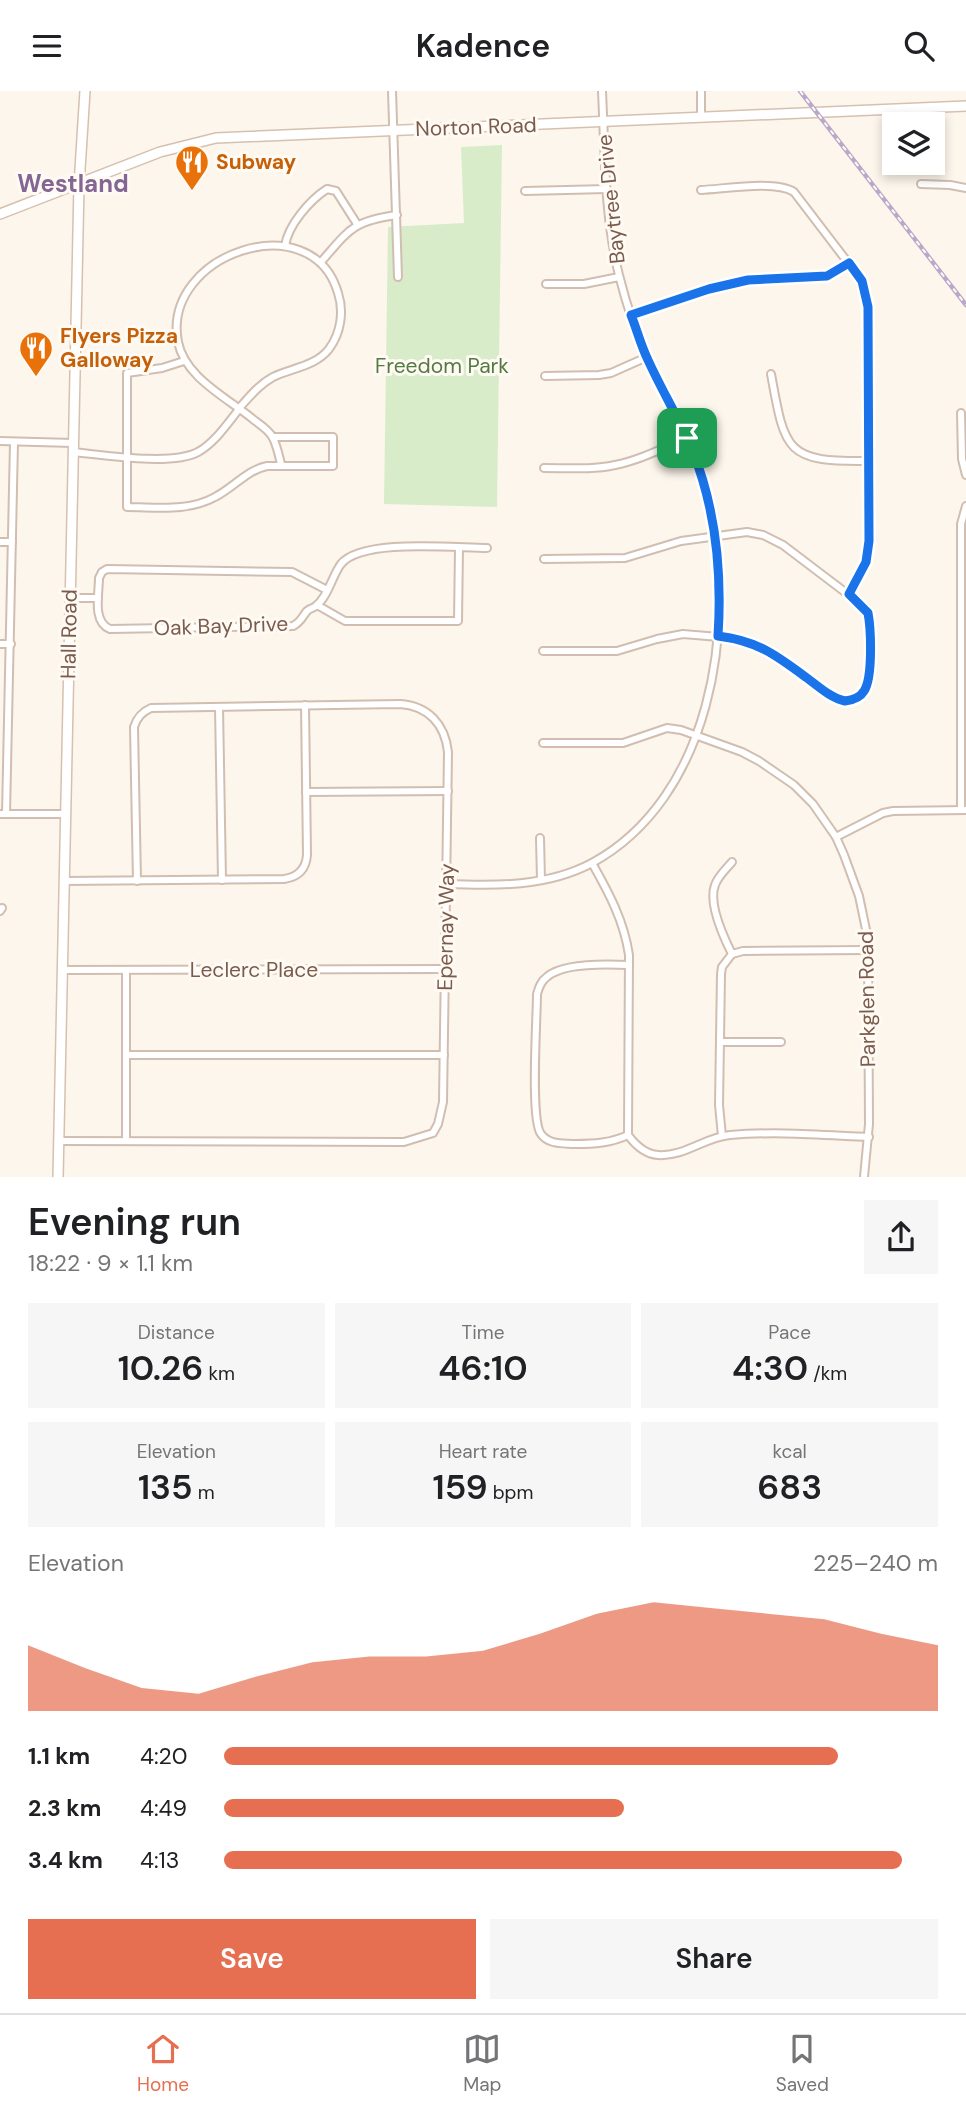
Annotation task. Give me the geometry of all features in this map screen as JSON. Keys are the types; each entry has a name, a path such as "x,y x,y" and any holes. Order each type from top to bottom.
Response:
{"main road":[{"name":"Hall Road","path":"58,1177 79,185 85,91"},
{"name":"Norton Road","path":"0,214 160,152 208,139 966,106"}],"street":[{"path":"392,91 398,277"},
{"name":"Baytree Drive","path":"447,884 499,885 541,880 592,863 629,838 659,806 676,780 696,735 705,706 718,636 720,604 715,535 709,506 687,438 647,357 619,277 610,231 602,91"},
{"path":"701,91 701,117"},
{"path":"921,184 966,188"},
{"path":"701,190 788,188 799,197 862,281 867,297 868,552 866,562 849,594"},
{"path":"285,246 297,220 327,189 336,191 357,224"},
{"path":"525,191 607,189"},
{"path":"321,263 357,224 376,217 397,215"},
{"path":"0,441 127,456 169,458 185,457 212,442 240,408 261,385 282,373 317,361 333,342 342,311 331,275 321,263 285,246 261,246 232,253 210,265 195,282 180,307 177,324 178,344 184,361 192,371 240,408 273,437 281,464"},
{"path":"631,315 709,289 748,280 827,276 849,263"},
{"path":"547,284 584,283 619,277"},
{"path":"545,376 611,373 647,357"},
{"path":"184,361 162,368 127,373 127,507 187,507 216,497 258,467 281,464 333,466 332,437 273,437"},
{"path":"771,374 782,429 790,444 820,461 868,461"},
{"path":"961,413 962,459 966,475"},
{"path":"544,468 613,466 633,461 687,438"},
{"path":"14,442 9,728 3,814 65,814"},
{"path":"836,837 883,813 964,810 961,524 966,506"},
{"path":"542,651 617,651 676,635 718,636 745,640 761,646 841,701 854,699 866,689 869,677 869,617 866,608 772,539 747,532 681,541 625,558 544,559"},
{"path":"0,542 12,543"},
{"name":"Oak Bay Drive","path":"98,598 99,620 103,627 110,629 293,626 299,623 309,609 317,605 342,563 353,555 387,546 487,548"},
{"path":"317,605 345,621 458,621 459,548"},
{"path":"70,598 98,598 100,574 115,568 292,572 327,590"},
{"path":"0,644 10,644"},
{"name":"Epernay Way","path":"126,1142 404,1142 433,1133 441,1116 447,884 447,742 438,722 426,712 408,704 305,705"},
{"path":"64,881 137,881 222,880 290,878 300,873 305,867 307,855 305,705 151,708 139,716 134,726 137,881"},
{"path":"219,707 222,880"},
{"path":"0,728 9,728"},
{"name":"Parkglen Road","path":"543,743 628,743 667,728 696,735 742,752 772,768 813,804 836,837 859,896 865,920 868,950 869,1137 864,1177"},
{"path":"306,792 448,791"},
{"path":"540,838 541,880"},
{"path":"732,862 715,884 714,891 720,929 732,954"},
{"path":"592,863 625,930 629,965 628,1135 646,1153 675,1154 722,1136 817,1134 869,1137"},
{"path":"722,1136 719,1105 721,974 726,961 732,954 743,951 868,950"},
{"path":"628,1135 597,1144 549,1141 537,1128 536,1108 537,995 541,983 550,974 590,965 629,965"},
{"name":"Leclerc Place","path":"62,969 445,969"},
{"path":"59,1141 126,1142 126,971"},
{"path":"720,1042 781,1042"},
{"path":"126,1055 444,1055"}],"green space":[{"name":"Freedom Park","path":"502,145 497,507 384,504 388,227 464,223 461,147"}],"railway":[{"path":"800,91 966,305"}],"place":[{"name":"Subway","path":"192,192"},
{"name":"Flyers Pizza Galloway","path":"36,378"}],"district":[{"name":"Westland","path":"73,183"}],"route":[{"path":"849,263 866,289 868,307 869,541 866,562 849,594 866,608 869,617 869,677 866,689 860,696 841,701 761,646 745,640 718,636 720,604 715,535 709,506 687,438 647,357 631,315 709,289 748,280 827,276 849,263"}]}
